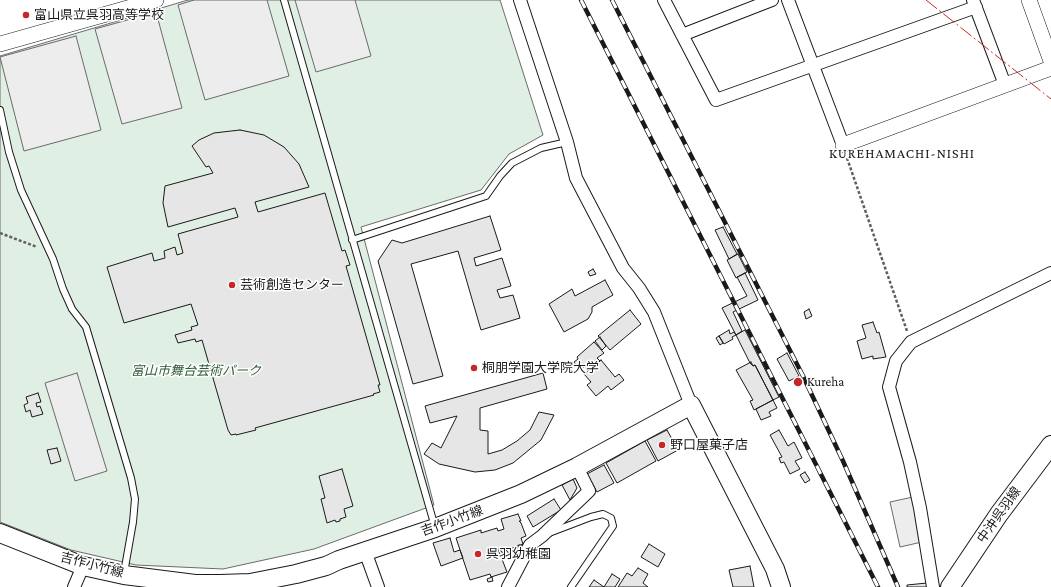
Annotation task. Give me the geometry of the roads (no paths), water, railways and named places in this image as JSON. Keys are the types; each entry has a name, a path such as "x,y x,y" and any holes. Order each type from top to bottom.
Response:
{"main road":[{"name":"吉作小竹線","path":"0,533 83,566 124,575 196,584 250,585 326,566 365,551 435,528 514,497 577,467 691,405"},
{"path":"691,405 775,569 781,587"},
{"name":"中沖呉羽線","path":"950,587 999,514 1047,456"}],"street":[{"path":"0,44 156,0"},
{"path":"520,0 566,142 576,178 623,268 639,288 654,312 691,405"},
{"path":"664,0 716,100 813,65 974,3 1005,85"},
{"path":"682,35 772,0"},
{"path":"788,0 843,145 1051,68"},
{"path":"1029,0 1051,61"},
{"path":"933,587 920,508 910,462 889,387 896,361 911,342 1051,273"},
{"path":"508,587 530,545 542,536 589,491 577,467"},
{"path":"365,551 378,587"},
{"path":"74,587 83,566"}],"lane":[{"path":"284,0 435,528"},
{"path":"0,110 9,152 21,190 50,251 72,309 86,327 131,478 135,499 133,522 124,575"},
{"path":"352,240 486,196 500,176 512,163 541,148 566,142"},
{"path":"542,536 591,516 603,514 611,518 613,526 571,587"}],"railway":[{"path":"581,0 878,587"},
{"path":"612,0 803,376 843,461 898,587"}],"place":[{"name":"富山県立呉羽高等学校","path":"26,15"},
{"name":"芸術創造センター","path":"232,285"},
{"name":"桐朋学園大学院大学","path":"474,368"},
{"name":"Kureha","path":"798,382"},
{"name":"野口屋菓子店","path":"662,445"},
{"name":"呉羽幼稚園","path":"478,554"}],"district":[{"name":"KUREHAMACHI-NISHI","path":"902,154"}],"park label":[{"name":"富山市舞台芸術パーク","path":"196,371"}]}
